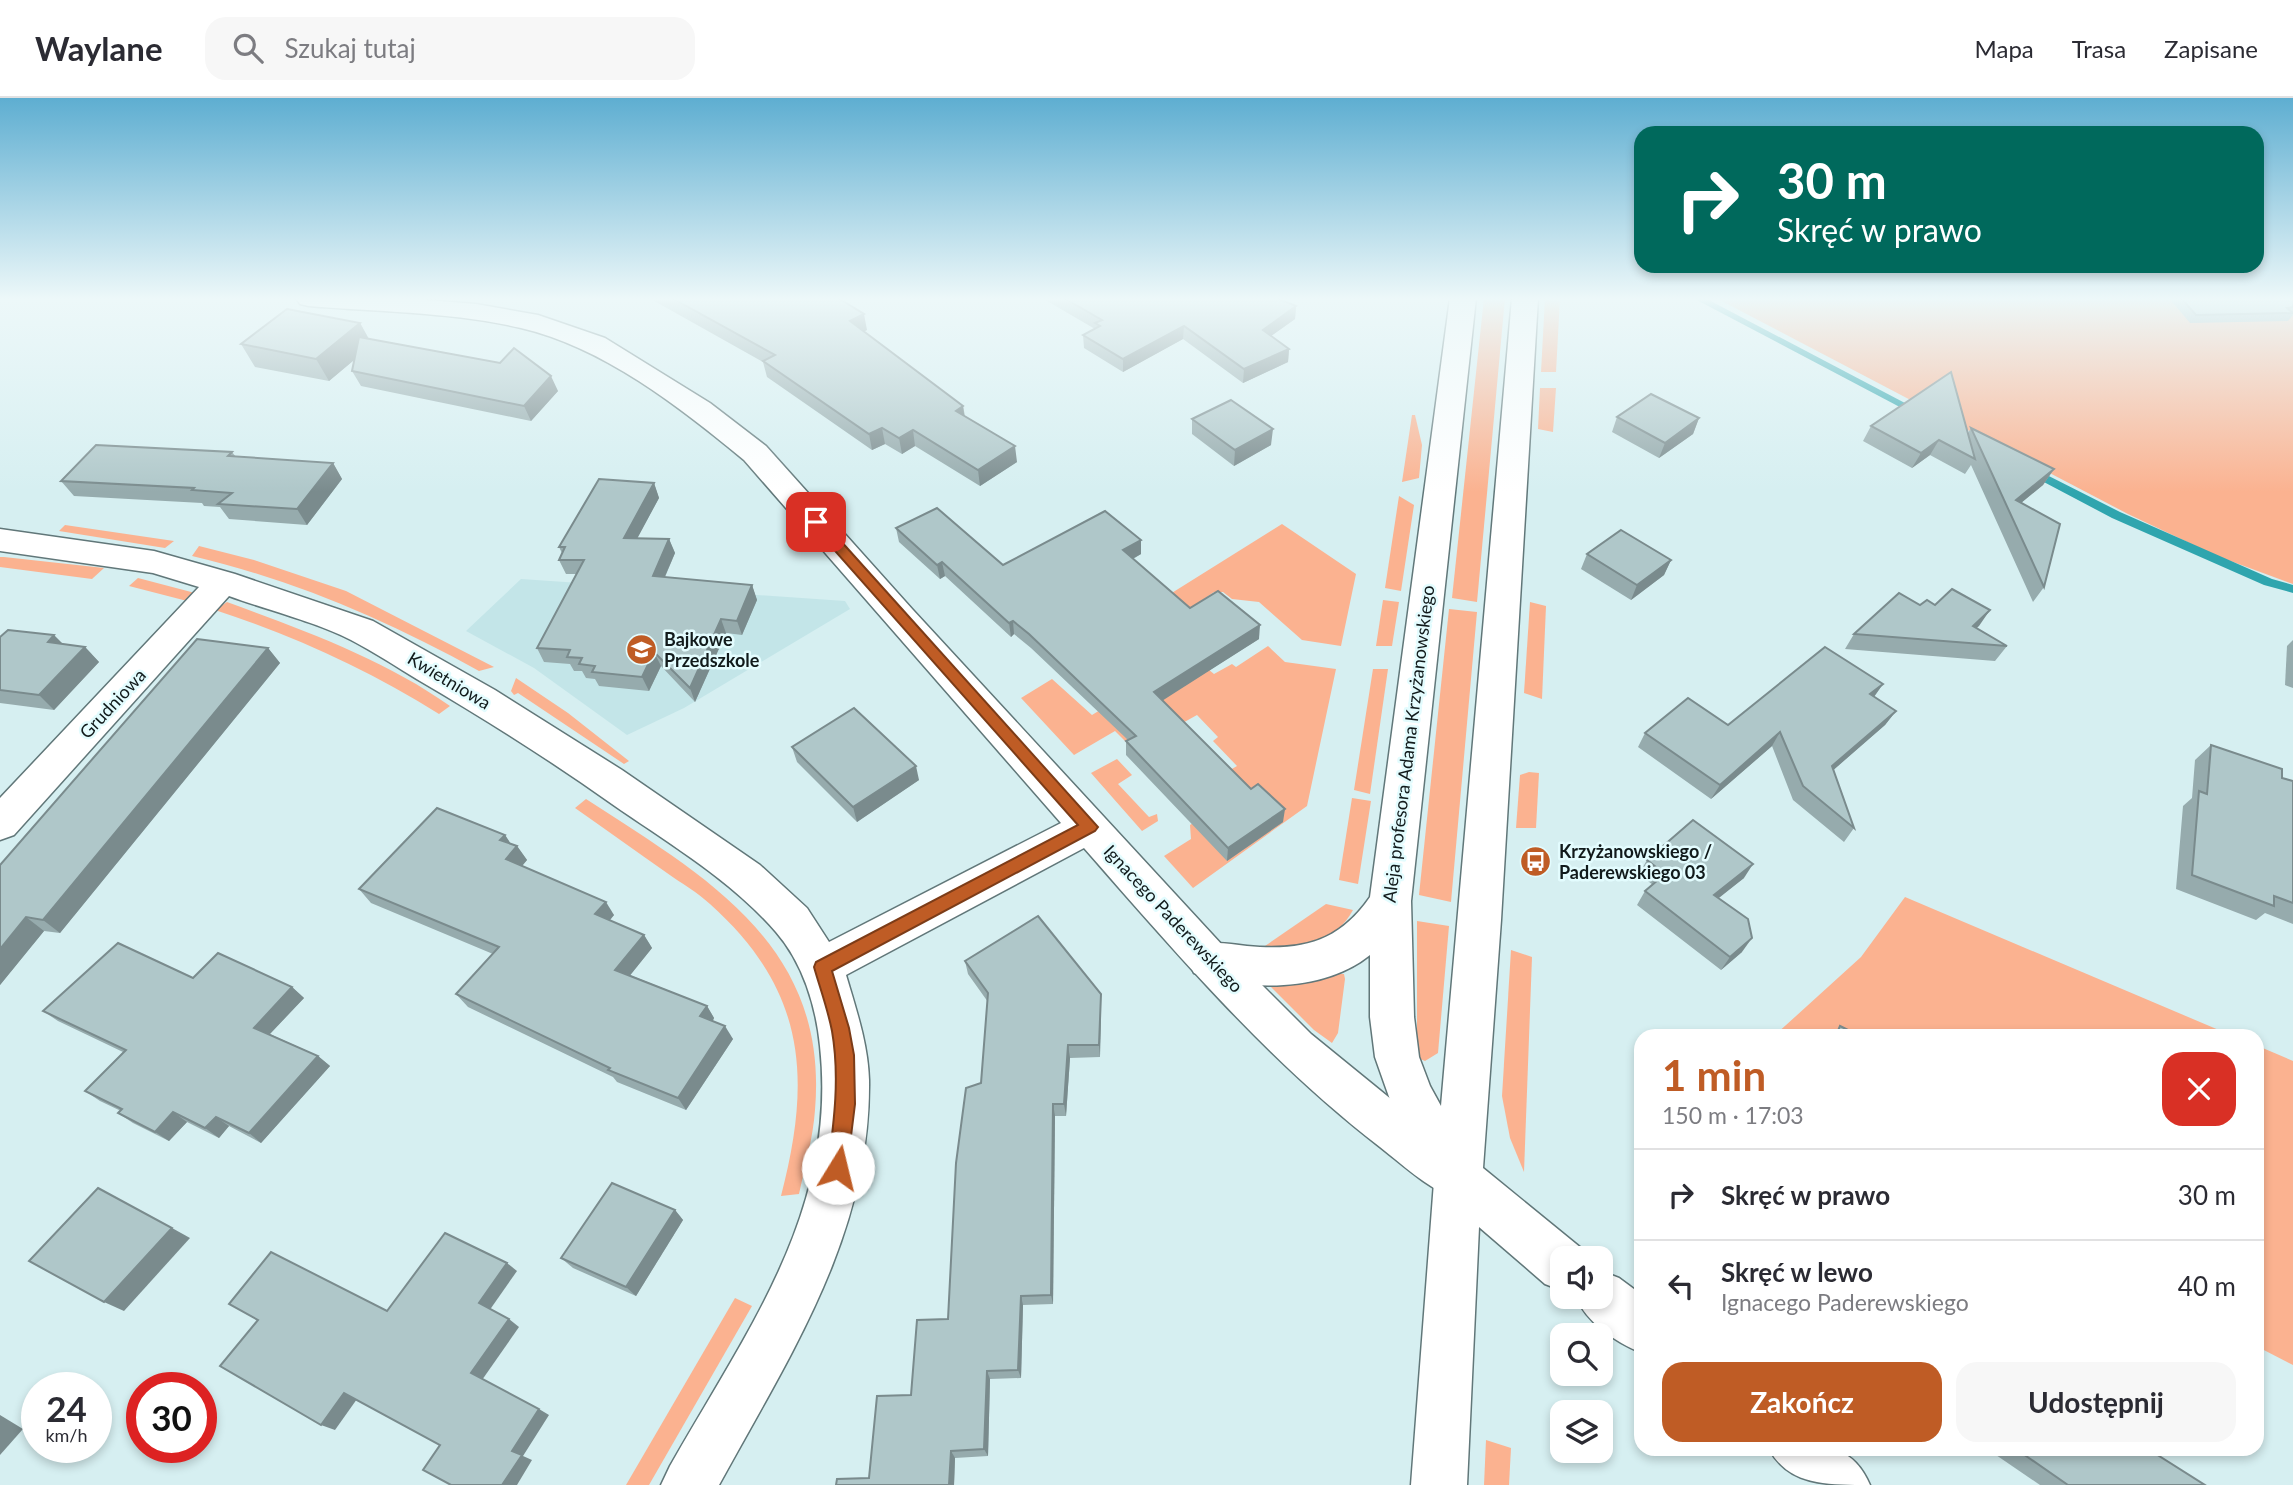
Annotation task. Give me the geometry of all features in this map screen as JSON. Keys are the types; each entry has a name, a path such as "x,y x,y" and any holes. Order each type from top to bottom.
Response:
{"street":[{"name":"Ignacego Paderewskiego","path":"625,363 700,409 755,453 1209,960 1295,1048 1550,1255"},
{"name":"Aleja profesora Adama Krzyżanowskiego","path":"1455,363 1390,901 1392,1017 1397,1057 1410,1096 1458,1178"},
{"path":"1439,1485 1458,1178 1480,920 1520,363"},
{"name":"Kwietniowa","path":"0,541 154,562 223,582 361,630 482,700 608,781 746,877 792,921 822,967 840,1028 846,1078 842,1144 830,1206 800,1286 689,1485"},
{"name":"Grudniowa","path":"0,824 223,582"},
{"path":"822,967 1089,827"},
{"path":"1209,960 1275,967 1320,960 1356,942 1370,930 1390,901"},
{"path":"1613,1305 1634,1322"},
{"path":"1805,1456 1842,1485"}],"shaded area":[{"path":"1477,363 1499,363 1477,602 1452,598"},
{"path":"1542,363 1557,363 1556,372 1541,372"},
{"path":"1839,363 2293,363 2293,584 2217,556 2128,514"},
{"path":"1540,388 1556,388 1553,432 1538,429"},
{"path":"1412,415 1415,415 1422,445 1419,478 1402,482"},
{"path":"1399,496 1414,505 1401,591 1385,588"},
{"path":"1282,524 1356,574 1341,646 1302,640 1259,602 1232,599 1223,592 1214,592 1185,612 1174,641 1214,674 1232,664 1236,667 1268,646 1285,662 1336,669 1307,806 1193,888 1164,856 1191,839 1190,825 1241,793 1173,803 1237,766 1213,741 1218,737 1197,715 1134,750 1115,731 1074,755 1021,698 1052,679 1092,715 1105,707 1111,631"},
{"path":"65,525 174,541 165,548 59,531"},
{"path":"199,546 254,560 346,591 494,667 479,671 410,635 339,603 267,577 192,556"},
{"path":"0,557 104,568 92,579 0,567"},
{"path":"138,578 195,593 191,602 129,586"},
{"name":"Bajkowe Przedszkole","path":"521,579 845,601 850,609 684,708 627,735 534,668 466,631"},
{"path":"1383,600 1399,602 1392,646 1376,646"},
{"path":"227,602 314,635 370,660 425,689 450,706 439,714 330,655 215,610"},
{"path":"1530,602 1546,606 1542,699 1524,693"},
{"path":"1449,609 1477,612 1451,902 1419,895"},
{"path":"1373,669 1388,669 1370,794 1354,790"},
{"path":"516,678 568,713 629,761 624,764 518,693 514,695 511,691"},
{"path":"1117,759 1132,775 1118,784 1149,817 1157,814 1158,821 1142,831 1091,773"},
{"path":"1539,773 1536,828 1516,828 1520,775"},
{"path":"1352,798 1371,801 1358,884 1339,880"},
{"path":"586,799 674,857 715,888 751,922 780,960 802,1003 814,1052 814,1121 799,1194 781,1196 791,1153 797,1074 793,1038 783,1003 766,969 742,936 705,900 575,808"},
{"path":"1905,897 2216,1029 1782,1029 1861,957"},
{"path":"1326,904 1353,910 1336,930 1326,937 1301,945 1262,948"},
{"path":"1417,921 1449,926 1438,1053 1425,1061 1418,1058 1417,1052"},
{"path":"1511,950 1532,957 1524,1172 1510,1138 1502,1096"},
{"path":"1344,974 1345,979 1338,1033 1332,1043 1314,1030 1269,985 1305,982"},
{"path":"2264,1049 2293,1061 2293,1365 2264,1350"},
{"path":"735,1298 752,1306 649,1485 626,1485"},
{"path":"1486,1440 1511,1448 1509,1485 1484,1485"}],"building":[{"path":"354,363 533,363 551,376 524,406 352,371"},
{"path":"766,363 905,363 963,406 956,411 1015,446 978,470 913,430 899,438 882,428 869,434"},
{"path":"1235,363 1258,363 1244,369"},
{"path":"1951,372 1975,459 1939,440 1921,453 1871,426"},
{"path":"1651,394 1699,418 1665,443 1617,417"},
{"path":"1231,400 1273,429 1235,450 1192,419"},
{"path":"1971,428 2054,469 2016,500 2060,524 2044,587"},
{"path":"96,445 232,452 228,456 333,463 297,509 218,504 232,493 192,490 194,488 61,481"},
{"path":"599,479 654,483 624,538 669,539 653,576 752,585 737,621 721,619 690,688 654,652 642,677 592,672 595,666 579,664 582,658 567,657 570,650 537,648 584,560 559,560 565,547 559,547"},
{"path":"937,508 1003,565 1105,511 1141,540 1123,550 1190,608 1218,591 1260,625 1154,692 1251,789 1258,784 1285,809 1228,848 1126,741 1136,736 1029,634 1013,621 1009,623 942,562 937,565 896,528"},
{"path":"1621,530 1671,560 1637,585 1587,554"},
{"path":"1952,589 1990,610 1973,626 2007,646 1854,634 1899,593 1920,605 1927,600 1935,605"},
{"path":"8,630 54,635 48,642 85,647 39,695 0,690 0,637"},
{"path":"197,639 268,648 43,920 26,917 0,949 0,865"},
{"path":"1825,647 1883,684 1870,694 1896,711 1832,766 1854,828 1803,786 1780,732 1720,785 1645,733 1688,698 1728,725"},
{"path":"854,708 916,766 853,807 792,747"},
{"path":"2211,745 2282,769 2282,778 2293,781 2293,903 2274,896 2274,906 2192,875 2199,791 2207,794"},
{"path":"437,808 505,835 500,840 517,846 506,859 606,902 595,914 644,935 615,970 707,1006 700,1016 725,1026 678,1098 608,1070 610,1068 456,994 499,947 359,889"},
{"path":"1693,820 1753,864 1714,895 1748,919 1752,938 1730,957 1645,891 1665,874 1647,860"},
{"path":"1038,916 1101,994 1099,1045 1068,1045 1064,1104 1053,1104 1051,1295 1021,1296 1018,1370 987,1371 984,1449 951,1451 949,1485 836,1485 837,1479 869,1478 877,1396 911,1395 917,1320 948,1319 956,1163 966,1088 981,1083 988,993 965,961"},
{"path":"118,943 193,978 218,953 292,987 254,1028 318,1056 249,1133 216,1117 205,1128 173,1112 155,1132 118,1113 122,1109 85,1091 126,1050 43,1011"},
{"path":"612,1183 675,1210 626,1287 561,1258"},
{"path":"98,1188 172,1228 104,1302 29,1261"},
{"path":"445,1233 507,1263 479,1303 509,1319 471,1373 539,1409 512,1451 522,1455 502,1485 451,1485 423,1470 440,1445 344,1393 321,1425 220,1366 258,1320 229,1304 271,1252 387,1311"},
{"path":"2026,1456 2159,1456 2205,1485 2068,1485"}],"waterway":[{"path":"1822,363 1917,412"},
{"path":"2031,471 2116,515 2268,582 2293,589"}],"place":[{"name":"Bajkowe Przedszkole","path":"641,650"},
{"name":"Krzyżanowskiego / Paderewskiego 03","path":"1536,862"}],"route":[{"path":"816,522 1089,827 822,967 840,1028 846,1078 846,1104 838,1168"}]}
